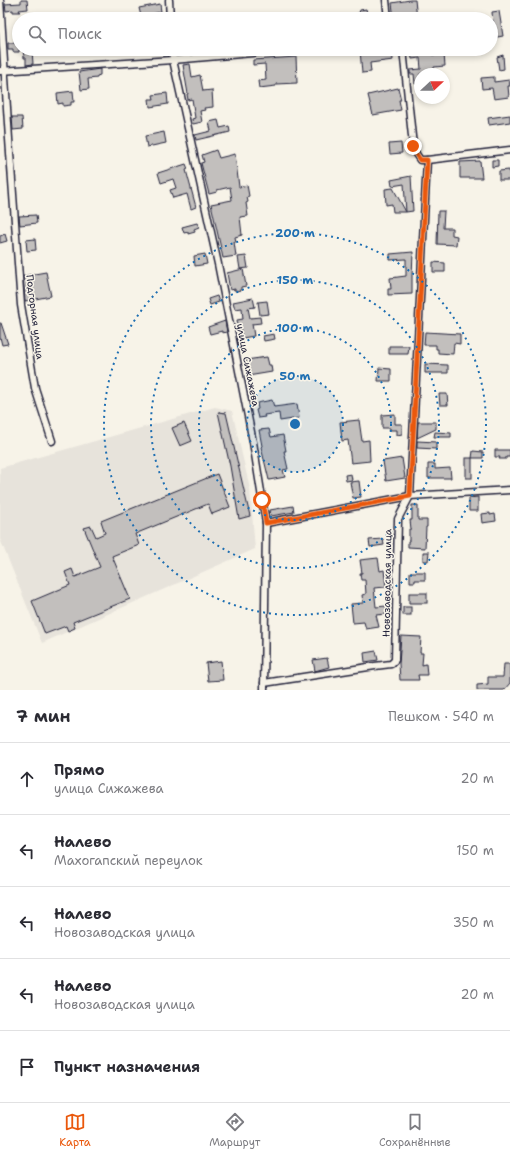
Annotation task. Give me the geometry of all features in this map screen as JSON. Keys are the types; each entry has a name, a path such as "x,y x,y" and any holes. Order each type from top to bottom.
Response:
{"street":[{"name":"Подгорная улица","path":"0,0 2,71 21,305 34,388 52,441"},
{"path":"169,0 170,12"},
{"path":"386,0 387,12"},
{"name":"улица Сижажева","path":"173,56 218,264 253,442 266,523 264,687"},
{"path":"2,71 218,56"},
{"path":"404,56 413,146 420,160 510,150"},
{"name":"Новозаводская улица","path":"264,687 367,667 391,664 395,660 398,519 410,496 427,160"},
{"path":"266,523 410,496 510,490"}],"shaded area":[{"path":"215,407 232,411 250,489 255,549 42,643 0,539 0,468"}],"building":[{"path":"21,0 27,0 28,9 19,10 20,12 13,12 13,10 6,11 5,4 21,3"},
{"path":"415,0 416,12 393,12 392,3"},
{"path":"160,4 161,12 140,12 139,8"},
{"path":"366,9 367,12 359,12 360,10"},
{"path":"499,11 503,36 498,37 498,12 492,12"},
{"path":"8,43 12,43 12,49 8,49"},
{"path":"503,55 504,69 499,70 497,57"},
{"path":"24,56 32,56 33,64 26,65 26,58 24,58"},
{"path":"361,56 393,56 393,60 370,63 371,72 362,73"},
{"path":"412,56 444,56 445,66 421,68 420,58 412,59"},
{"path":"296,57 297,83 276,84 276,86 259,88 258,81 266,80 265,64 253,65 253,60"},
{"path":"190,64 192,77 200,75 203,91 212,90 213,107 204,108 205,110 200,111 202,122 193,124 192,119 195,118 192,99 188,100 183,65"},
{"path":"100,69 100,75 97,76 97,78 88,79 89,89 81,90 79,72"},
{"path":"410,70 414,70 414,74 410,74"},
{"path":"494,77 494,82 509,80 509,97 494,99 492,88 482,89 481,78"},
{"path":"398,88 401,100 399,100 401,110 373,115 368,95"},
{"path":"73,91 74,102 71,102 71,105 63,106 63,103 58,104 57,93"},
{"path":"167,93 168,104 150,107 149,99 154,99 153,95"},
{"path":"510,115 510,122 489,125 488,118"},
{"path":"12,117 22,117 23,129 13,130"},
{"path":"218,120 220,128 229,126 230,132 196,140 195,135 211,131 209,122"},
{"path":"164,132 166,143 147,147 145,136"},
{"path":"401,143 402,153 390,154 389,144"},
{"path":"216,150 219,158 235,154 239,187 247,185 249,196 247,197 248,202 246,203 248,216 240,217 242,235 235,237 236,242 234,242 236,256 223,258 211,204 232,200 230,187 217,190 217,192 209,194 201,163 204,162 202,155"},
{"path":"492,160 498,160 498,166 492,167"},
{"path":"480,161 482,178 460,178 460,162"},
{"path":"186,164 188,169 186,170 196,207 191,209 187,194 173,198 170,190 176,188 173,179 161,183 158,173"},
{"path":"509,170 510,180 499,180 499,171"},
{"path":"411,176 413,211 406,212 404,184 392,186 391,180"},
{"path":"393,188 406,212 393,212 392,204 386,205 385,189"},
{"path":"438,211 444,211 443,228 452,228 452,235 457,236 456,245 437,244"},
{"path":"36,215 37,223 20,225 19,216"},
{"path":"197,223 199,227 194,229 195,232 188,234 188,232 184,233 182,227"},
{"path":"5,234 7,241 0,243 0,236"},
{"path":"35,239 36,250 27,251 26,240"},
{"path":"413,252 412,294 388,295 388,289 391,289 390,278 406,276 406,259 390,260 390,254"},
{"path":"205,254 207,264 195,266 194,256"},
{"path":"246,256 248,268 240,269 238,257"},
{"path":"433,262 445,263 445,272 433,272"},
{"path":"243,269 246,286 241,287 241,290 230,290 227,273"},
{"path":"46,272 51,296 25,301 23,276"},
{"path":"217,296 219,302 210,305 208,299"},
{"path":"253,298 255,307 248,308 250,318 260,317 261,323 252,324 254,336 242,338 240,326 238,326 237,320 243,319 242,308 235,309 233,302"},
{"path":"267,301 269,314 260,315 258,302"},
{"path":"225,321 227,332 222,333 222,331 210,334 208,327"},
{"path":"0,323 8,344 2,345 0,337"},
{"path":"425,332 460,334 460,344 454,343 453,354 438,353 436,345 424,345"},
{"path":"274,334 275,339 264,341 263,336"},
{"path":"389,346 409,346 408,354 389,354"},
{"path":"267,357 269,365 271,365 272,372 248,376 246,360"},
{"path":"425,364 448,365 448,373 425,373"},
{"path":"379,368 391,369 391,381 378,381"},
{"path":"439,394 447,394 448,405 440,405"},
{"path":"272,400 274,407 297,404 299,418 280,421 279,413 264,415 265,417 258,418 256,410 258,409 257,403"},
{"path":"218,412 226,413 250,516 239,519 230,466"},
{"path":"395,414 395,424 402,424 402,434 397,435 397,430 382,428 382,415"},
{"path":"359,420 362,441 369,440 370,461 351,463 348,440 342,441 340,422"},
{"path":"418,422 436,422 436,429 417,438"},
{"path":"184,423 192,441 180,446 172,428"},
{"path":"269,429 271,437 283,435 286,451 284,451 288,469 283,470 285,477 269,480 261,447 259,430"},
{"path":"435,432 451,433 451,437 434,437"},
{"path":"417,441 436,442 436,449 417,448"},
{"path":"495,450 510,450 510,457 506,457 506,459 499,459 500,457 495,457"},
{"path":"473,451 483,452 483,458 472,458"},
{"path":"402,458 405,478 386,481 383,461"},
{"path":"466,458 472,458 472,478 466,478"},
{"path":"428,464 435,464 435,469 450,468 451,478 428,478"},
{"path":"217,474 230,507 212,514 208,504 135,534 139,545 112,556 130,599 73,622 75,628 68,631 66,626 45,634 32,601 70,585 65,572 72,569 75,577 100,567 84,528 91,526 96,537 105,533 101,521"},
{"path":"351,474 352,480 346,481 345,475"},
{"path":"359,481 361,497 353,498 350,482"},
{"path":"478,497 478,511 469,511 469,498"},
{"path":"412,505 418,505 418,520 427,520 425,548 408,547 409,529 411,529 410,520 412,520"},
{"path":"293,506 294,512 271,516 270,510"},
{"path":"490,513 490,515 495,514 496,521 482,523 481,514"},
{"path":"383,539 384,545 370,547 369,540"},
{"path":"423,552 429,552 428,561 423,561"},
{"path":"378,558 380,571 384,570 386,587 374,588 376,607 386,606 387,614 376,615 379,627 366,629 364,622 353,623 351,604 363,603 362,595 366,594 365,580 361,580 360,573 362,573 360,560"},
{"path":"410,572 425,572 425,580 415,580 415,582 410,582"},
{"path":"409,593 427,593 427,603 409,603"},
{"path":"403,607 411,607 411,615 403,615"},
{"path":"401,636 421,637 420,653 423,653 422,665 426,664 427,675 418,675 419,680 400,680 399,664"},
{"path":"376,651 378,660 365,662 364,653"},
{"path":"327,658 329,667 315,671 313,660"},
{"path":"221,661 223,680 208,681 206,663"},
{"path":"504,664 510,664 510,683 504,690 477,690 477,685 488,684 488,677 503,677"}],"route":[{"path":"262,500 266,523 410,496 427,160 420,160 413,146"}]}
